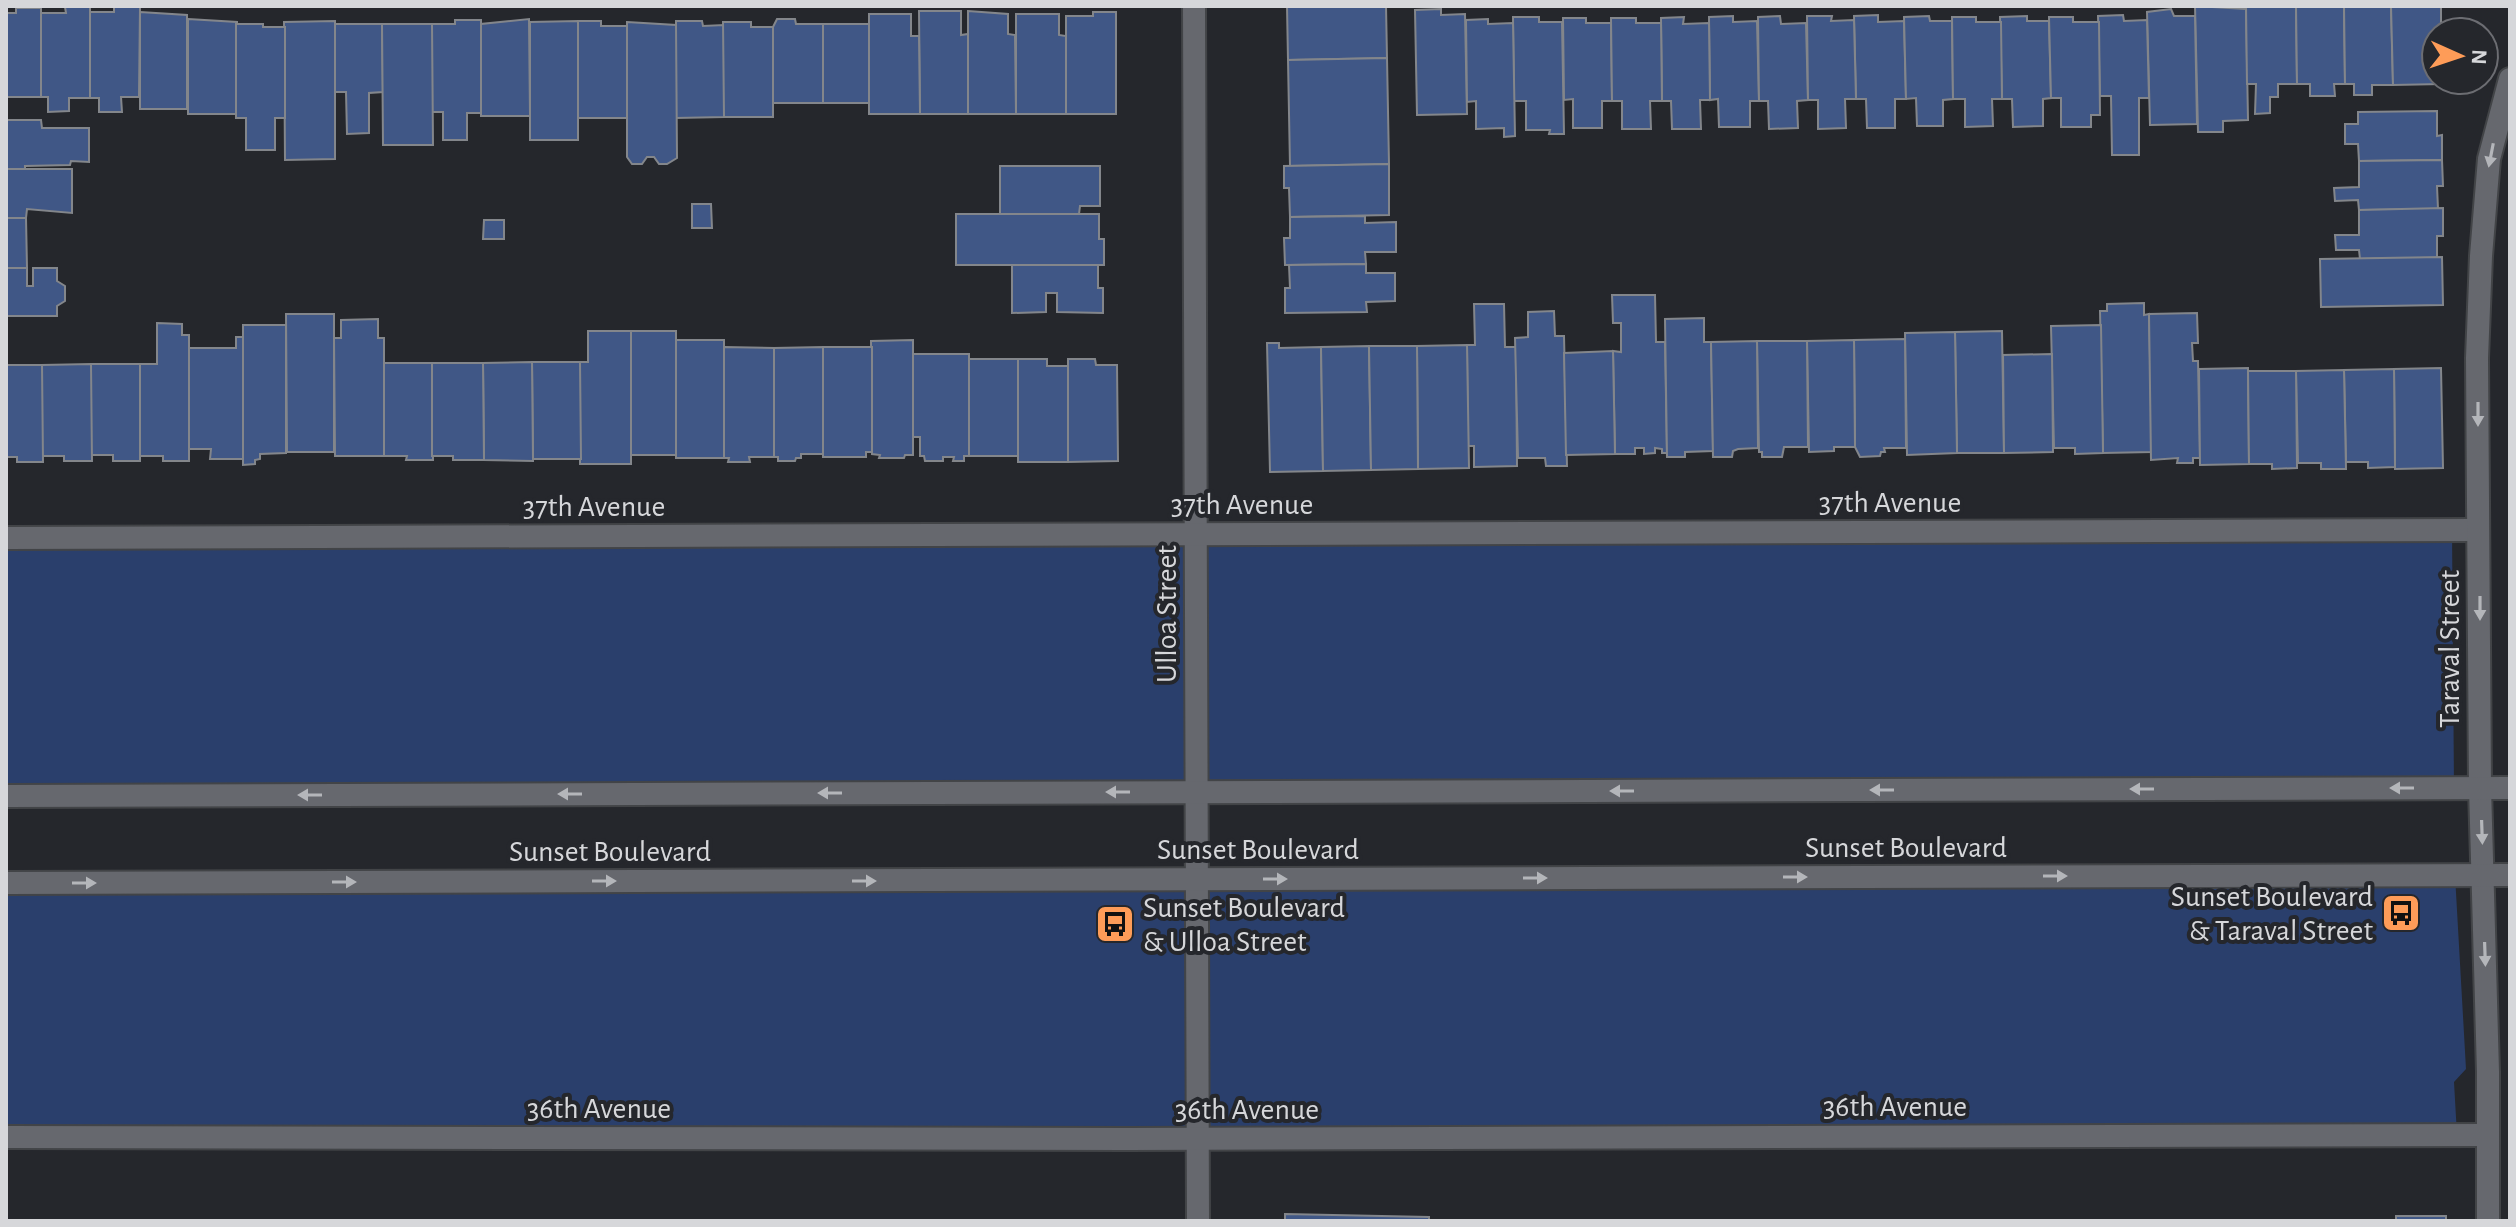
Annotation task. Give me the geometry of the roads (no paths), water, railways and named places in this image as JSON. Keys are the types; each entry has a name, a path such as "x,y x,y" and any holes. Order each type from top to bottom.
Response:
{"street":[{"name":"Ulloa Street","path":"1194,6 1198,1221"},
{"name":"Taraval Street","path":"2488,1221 2480,788 2477,358 2489,159 2510,79"},
{"name":"37th Avenue","path":"6,538 2478,530"},
{"name":"Sunset Boulevard","path":"6,796 2510,788"},
{"name":"Sunset Boulevard","path":"6,883 2510,875"},
{"name":"36th Avenue","path":"6,1137 1197,1139 2488,1135"}],"place":[{"name":"Sunset Boulevard & Taraval Street","path":"2401,913"},
{"name":"Sunset Boulevard & Ulloa Street","path":"1115,924"}]}
